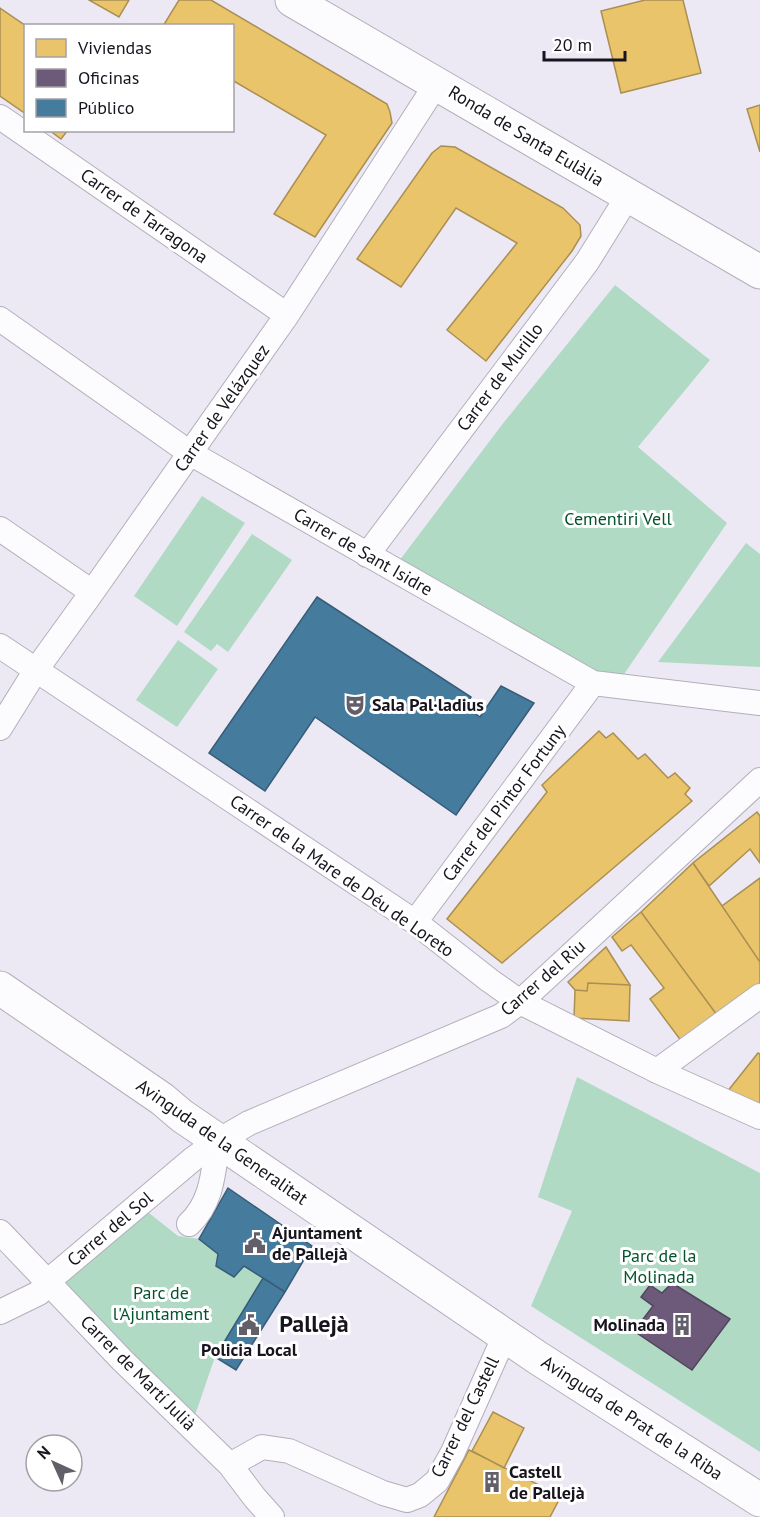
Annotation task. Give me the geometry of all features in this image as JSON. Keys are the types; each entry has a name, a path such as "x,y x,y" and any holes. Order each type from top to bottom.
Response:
{"main road":[{"name":"Ronda de Santa Eulàlia","path":"292,0 760,272"},
{"name":"Avinguda de la Generalitat","path":"0,988 162,1099 218,1141 504,1335"},
{"name":"Avinguda de Prat de la Riba","path":"504,1335 760,1500"}],"street":[{"name":"Carrer de Velázquez","path":"0,728 36,670 287,315 437,83"},
{"name":"Carrer de Tarragona","path":"0,117 287,315"},
{"name":"Carrer de Murillo","path":"368,555 587,262 628,196"},
{"name":"Carrer de Sant Isidre","path":"0,319 190,453 593,683 760,702"},
{"path":"0,529 92,592"},
{"name":"Carrer de la Mare de Déu de Loreto","path":"0,646 415,922 520,1002 657,1071 760,1117"},
{"path":"0,692 36,670"},
{"name":"Carrer del Pintor Fortuny","path":"415,922 593,683"},
{"name":"Carrer del Riu","path":"218,1141 249,1123 501,1016 520,1002 760,780"},
{"path":"657,1071 760,996"},
{"path":"201,1215 209,1193 218,1141"},
{"name":"Carrer del Sol","path":"0,1312 39,1293 47,1282 186,1165 218,1141"},
{"name":"Carrer de Martí Julià","path":"0,1232 122,1360 230,1465 272,1517"},
{"name":"Carrer del Castell","path":"230,1465 262,1447 289,1450 383,1493 406,1500 420,1495 437,1481 453,1452 504,1335"}],"green space":[{"name":"Cementiri Vell","path":"615,285 710,360 638,447 727,523 616,686 393,569 501,426"},
{"path":"202,496 245,523 177,626 134,596"},
{"path":"252,534 292,560 228,652 217,644 211,651 184,632"},
{"path":"746,543 760,554 760,667 658,662"},
{"path":"178,640 218,669 177,727 136,700"},
{"name":"Parc de la Molinada","path":"577,1077 760,1173 760,1452 531,1306 572,1211 538,1197"},
{"name":"Parc de l'Ajuntament","path":"139,1205 178,1236 199,1239 218,1254 217,1267 234,1277 244,1266 263,1278 215,1357 191,1427 47,1282"}],"building: Viviendas":[{"path":"89,0 129,0 119,17"},
{"path":"179,0 211,0 387,104 392,123 315,237 274,214 326,135 234,81 234,24 164,24"},
{"path":"645,0 683,0 701,73 621,93 601,11"},
{"path":"0,8 24,25 24,113 0,96"},
{"path":"760,105 760,152 747,109"},
{"path":"52,132 66,132 61,139"},
{"path":"441,146 455,147 563,208 580,225 581,236 572,251 486,361 447,330 517,243 456,208 401,287 357,259 432,153"},
{"path":"599,731 606,738 613,733 638,759 645,754 668,778 675,773 690,788 685,794 692,801 502,963 447,919 547,792 542,785"},
{"path":"757,812 760,816 760,863 750,849 709,886 693,863"},
{"path":"693,863 760,962 760,983 717,1015 641,912"},
{"path":"760,878 760,962 722,906"},
{"path":"641,912 717,1015 682,1042 650,999 664,988 631,945 622,951 612,937"},
{"path":"606,947 630,985 588,983 587,991 575,990 568,982"},
{"path":"588,983 630,985 629,1021 574,1018 575,990 587,991"},
{"path":"758,1053 760,1054 760,1107 727,1092"},
{"path":"493,1412 524,1428 504,1468 472,1451"},
{"name":"Castell de Pallejà","path":"469,1450 561,1496 550,1517 434,1517"}],"building: Oficinas":[{"name":"Molinada","path":"672,1283 730,1319 692,1370 634,1331 653,1306 641,1297 650,1285 662,1293"}],"building: Público":[{"name":"Sala Pal·ladius","path":"317,597 471,697 466,707 480,717 501,686 534,703 456,815 315,717 265,791 209,753"},
{"name":"Ajuntament de Pallejà","path":"228,1188 312,1246 285,1292 244,1266 234,1277 216,1266 218,1254 199,1239"},
{"name":"Policia Local","path":"263,1278 285,1292 236,1370 215,1357"}],"place":[{"name":"Sala Pal·ladius","path":"355,705"},
{"name":"Ajuntament de Pallejà","path":"255,1243"},
{"name":"Policia Local","path":"249,1325"},
{"name":"Molinada","path":"682,1325"},
{"name":"Castell de Pallejà","path":"492,1482"}],"district":[{"name":"Pallejà","path":"314,1324"}]}
